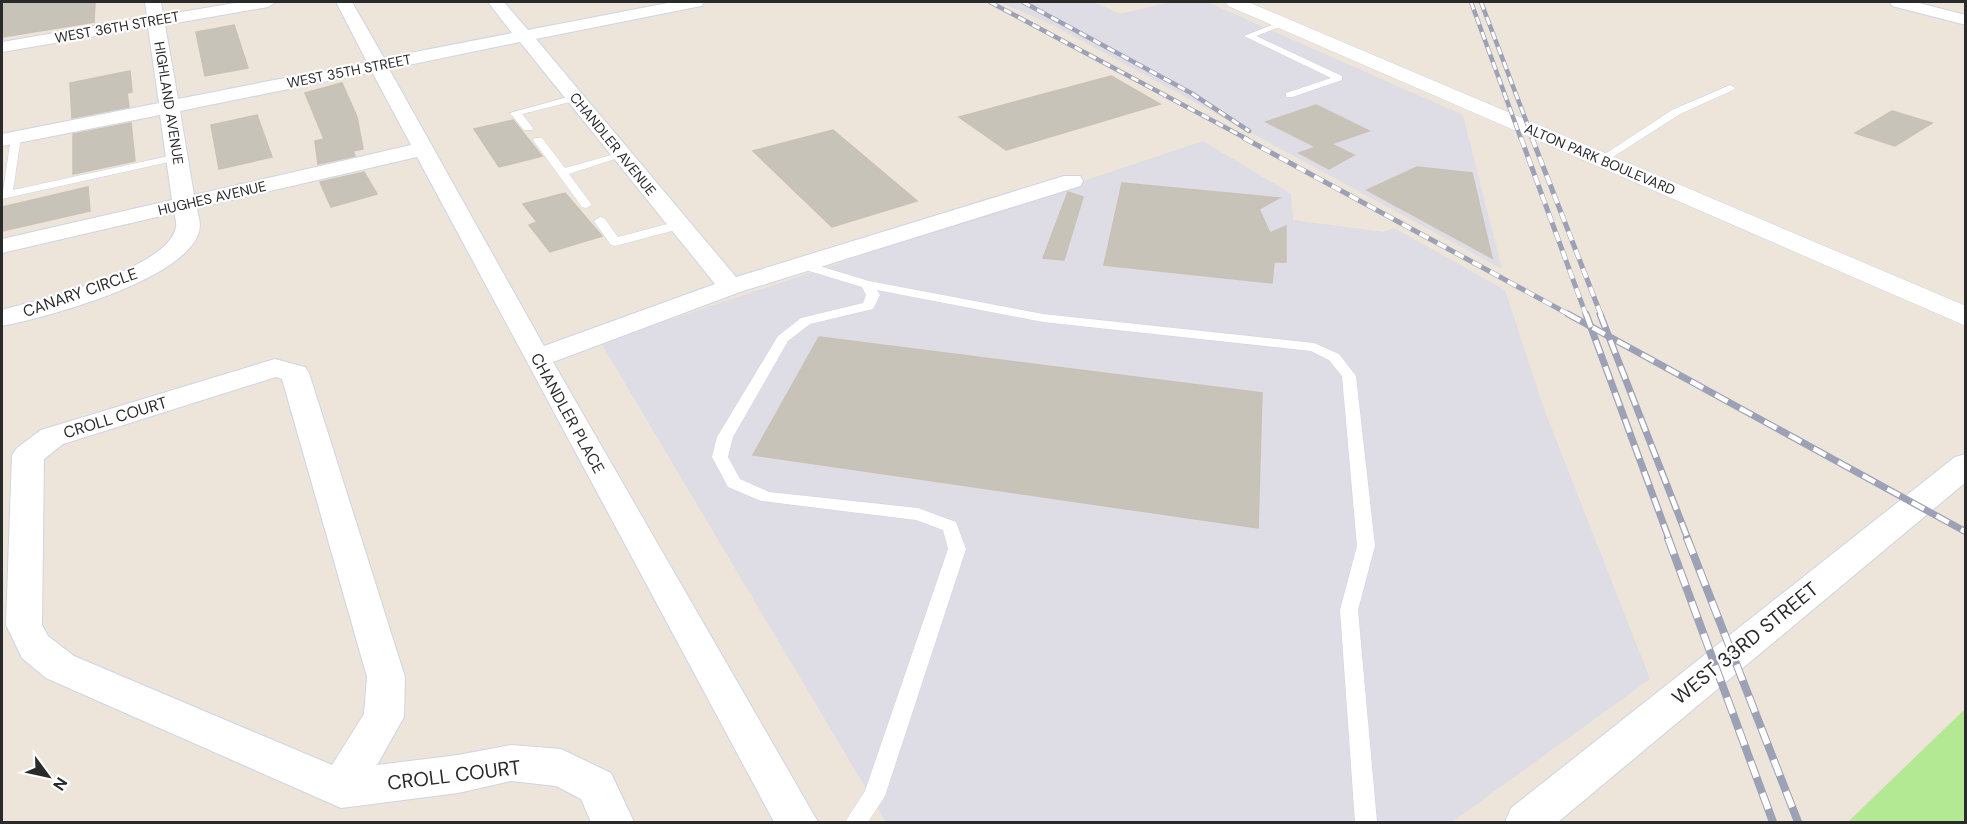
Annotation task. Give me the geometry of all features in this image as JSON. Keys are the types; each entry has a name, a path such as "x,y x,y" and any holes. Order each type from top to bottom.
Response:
{"main road":[{"name":"ALTON PARK BOULEVARD","path":"1234,2 1965,317"}],"street":[{"name":"WEST 36TH STREET","path":"2,47 155,11 268,2"},
{"name":"CHANDLER PLACE","path":"344,2 537,358 797,822"},
{"name":"CHANDLER AVENUE","path":"496,2 731,288"},
{"name":"WEST 35TH STREET","path":"9,139 696,2"},
{"path":"1898,2 1957,18 1965,8"},
{"name":"HIGHLAND AVENUE","path":"155,11 185,204"},
{"name":"HUGHES AVENUE","path":"2,246 423,150"},
{"path":"537,358 731,288 1072,181"},
{"name":"CANARY CIRCLE","path":"2,318 85,294 134,275 163,260 179,245 188,226 185,204"},
{"name":"CROLL COURT","path":"341,789 384,717 386,676 295,373 275,368 52,437 28,455 24,625 35,647 60,667 341,789 458,774 511,764 561,768 596,786 613,822"},
{"name":"WEST 33RD STREET","path":"1526,822 1965,465"}],"lane":[{"path":"1285,23 1248,36 1339,78 1289,95"},
{"path":"1601,160 1676,112 1730,88"},
{"path":"528,128 515,113 575,98"},
{"path":"9,139 4,195 178,157"},
{"path":"538,140 586,205"},
{"path":"562,172 622,155"},
{"path":"600,221 615,242 679,225"},
{"path":"803,265 867,284 1043,318 1314,347 1334,357 1349,376 1366,546 1349,610 1366,822"},
{"path":"856,822 874,796 957,549 950,526 918,514 767,497 734,483 720,457 725,437 783,339 807,321 868,306 873,295 867,284"}],"shaded area":[{"path":"999,2 1094,2 1120,14 1170,2 1207,2 1463,115 1502,269 1051,24"},
{"path":"1203,141 1291,194 1293,220 1384,232 1394,228 1505,290 1544,409 1650,679 1452,822 886,822 601,343"}],"green space":[{"path":"1965,709 1965,822 1848,822"}],"building":[{"path":"95,2 94,22 2,37 2,3"},
{"path":"234,25 248,68 205,76 196,32"},
{"path":"130,71 132,92 127,93 129,107 72,118 70,83"},
{"path":"1111,76 1160,104 1006,150 959,117"},
{"path":"342,83 357,117 363,149 353,151 355,156 318,164 315,141 324,139 305,93"},
{"path":"1316,105 1369,131 1331,144 1354,155 1329,169 1299,153 1316,147 1266,122"},
{"path":"1892,111 1932,123 1895,146 1855,133"},
{"path":"257,115 272,157 219,169 211,125"},
{"path":"513,120 542,156 499,167 474,129"},
{"path":"131,123 135,161 73,174 73,134"},
{"path":"833,130 917,201 832,227 753,151"},
{"path":"1417,167 1472,173 1492,258 1367,190"},
{"path":"364,172 377,194 331,207 320,182"},
{"path":"1122,183 1279,198 1259,209 1270,233 1286,226 1286,262 1274,262 1272,283 1104,265"},
{"path":"88,187 90,211 2,231 2,207"},
{"path":"1068,192 1083,197 1064,260 1043,258"},
{"path":"565,193 602,236 550,252 529,225 537,222 523,204"},
{"path":"819,337 1262,393 1258,528 753,455"}],"railway":[{"path":"990,2 1247,139"},
{"path":"1023,2 1191,93 1249,131"},
{"path":"1471,2 1521,139"},
{"path":"1481,2 1533,139"},
{"path":"1244,138 1570,315"},
{"path":"1521,138 1586,315"},
{"path":"1532,138 1601,315"},
{"path":"1568,314 1591,326"},
{"path":"1586,314 1591,326"},
{"path":"1600,314 1609,336"},
{"path":"1591,326 1609,336"},
{"path":"1591,326 1669,539"},
{"path":"1609,336 1966,532"},
{"path":"1609,336 1688,539"},
{"path":"1668,538 1773,822"},
{"path":"1687,538 1798,822"}]}
